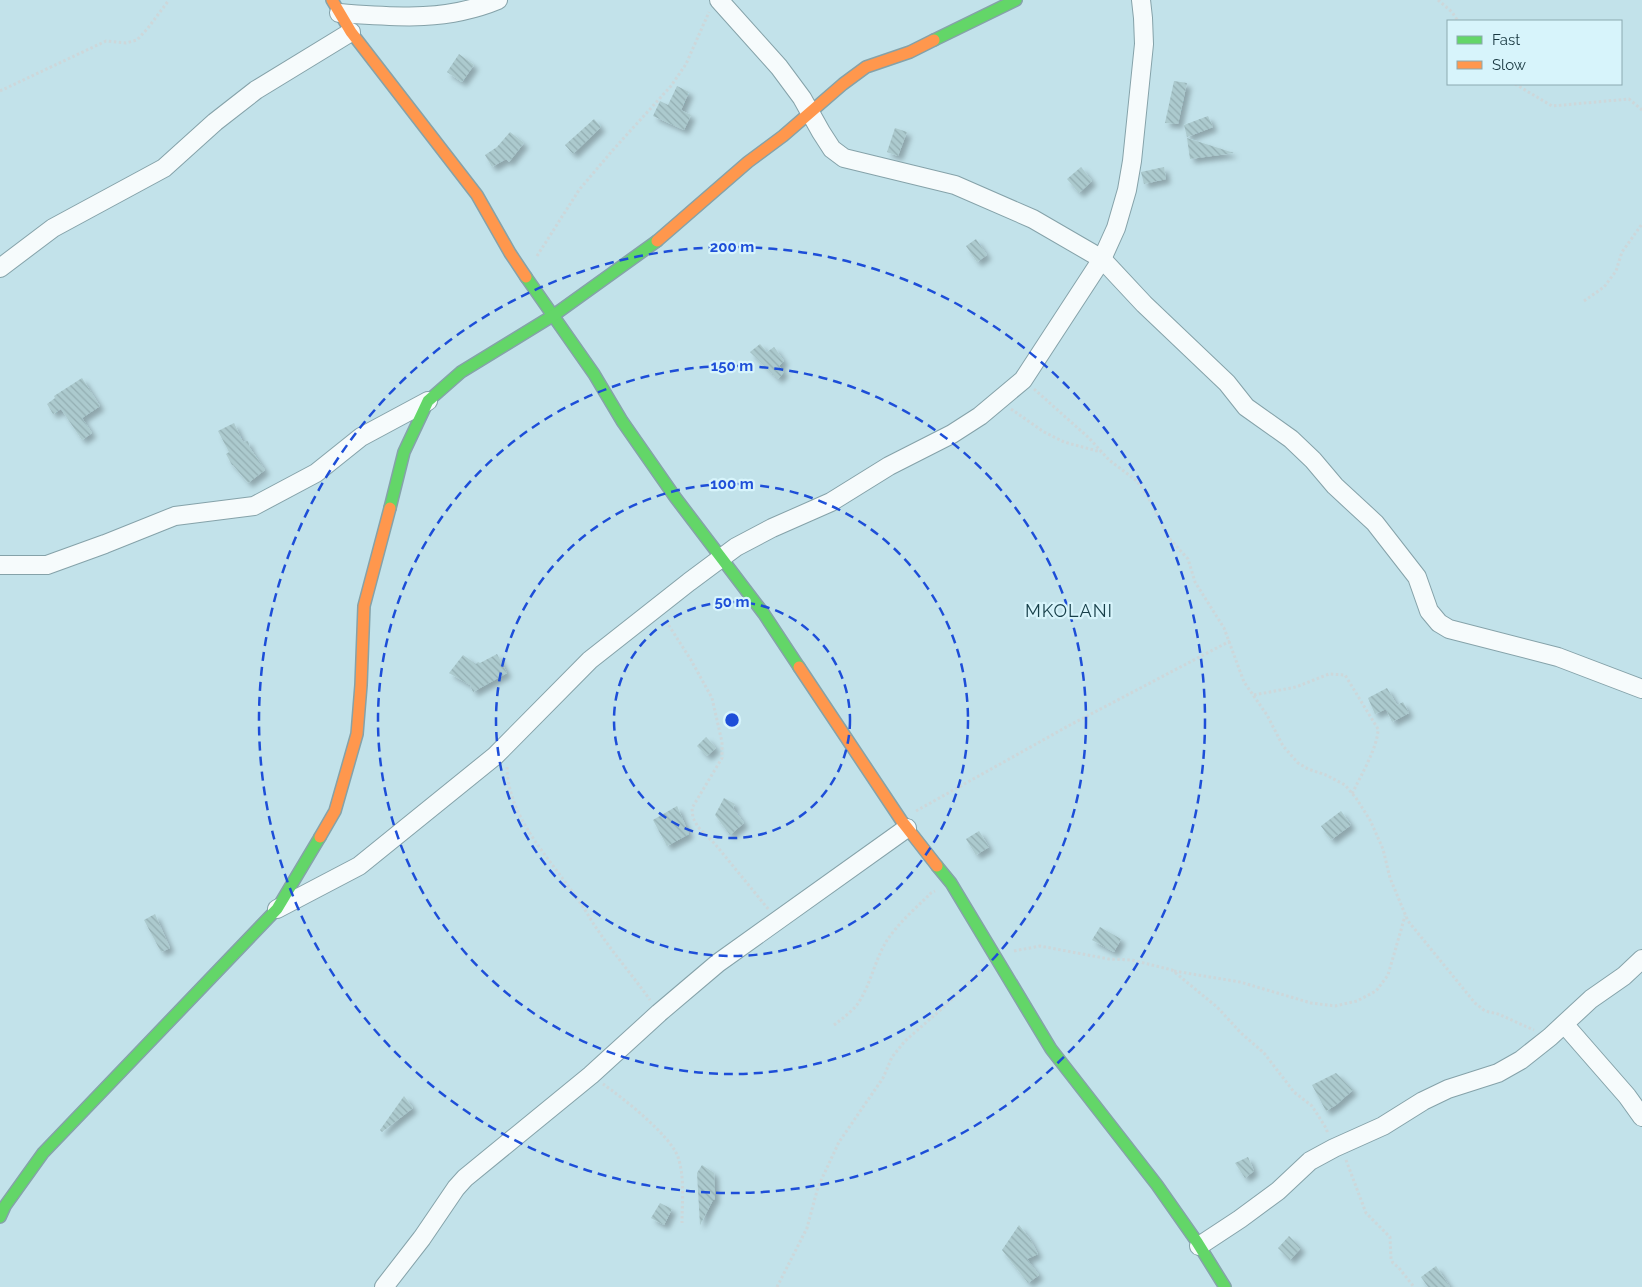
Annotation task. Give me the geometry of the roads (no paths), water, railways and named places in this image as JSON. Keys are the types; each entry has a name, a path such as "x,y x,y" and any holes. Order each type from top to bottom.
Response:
{"street":[{"path":"335,7 427,17 482,7 498,0"},
{"path":"0,565 47,565 175,516 254,506 316,473 361,437 428,401 462,372 554,315 661,238 748,162 866,67 910,52 1016,0"},
{"path":"277,909 359,866 495,756 590,660 736,547 772,528 831,502 889,466 952,434 980,416 1023,380 1102,259 1116,228 1127,190 1132,161 1144,44 1141,0"},
{"path":"715,4 779,66 811,112 832,149 844,158 955,185 1033,219 1102,259 1164,324 1227,383 1246,407 1291,439 1375,523 1417,577 1430,612 1439,623 1449,629 1558,657 1642,689"},
{"path":"335,7 351,32 477,195 510,253 594,374 622,421 675,497 764,614 904,824 951,883 1052,1049 1157,1185 1225,1287"},
{"path":"0,268 53,228 164,168 215,122 256,90 351,32"},
{"path":"0,1217 5,1206 43,1153 277,909 335,810 357,734 364,606 404,452 428,401"},
{"path":"384,1287 465,1178 590,1075 718,963 904,824"},
{"path":"1199,1246 1248,1214 1278,1191 1310,1161 1383,1126 1448,1088 1498,1073 1510,1067 1550,1038 1591,999 1624,976 1642,959"},
{"path":"1565,1025 1627,1096 1642,1117"}],"district":[{"name":"MKOLANI","path":"1069,610"}]}
